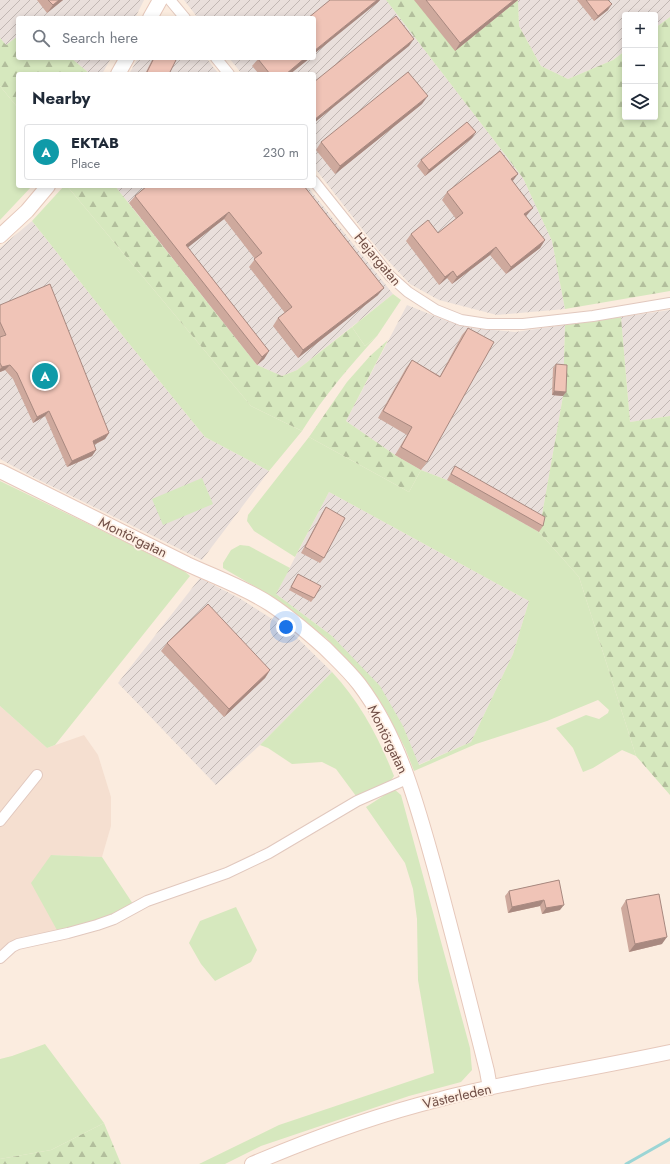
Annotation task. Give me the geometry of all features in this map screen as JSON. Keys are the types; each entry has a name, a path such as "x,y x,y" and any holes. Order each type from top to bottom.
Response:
{"street":[{"path":"151,16 160,0"},
{"path":"170,0 182,16"},
{"path":"119,72 126,60"},
{"path":"218,60 227,72"},
{"name":"Hejargatan","path":"316,184 390,276 408,292 436,310 461,320 487,324 523,324 576,318 670,303"},
{"path":"0,236 27,211 46,188"},
{"name":"Montörgatan","path":"0,471 201,570 248,590 289,617 340,662 359,684 386,728 395,746 407,778 452,930 490,1088"},
{"path":"0,821 37,775"},
{"path":"0,958 12,947 18,944 68,933 114,919 147,901 246,865 357,801 407,778"},
{"name":"Västerleden","path":"252,1164 314,1138 436,1100 670,1052"}],"shaded area":[{"path":"0,0 144,0 136,16 16,16 16,38 6,46 0,38"},
{"path":"184,0 386,0 523,178 552,241 565,309 497,315 439,300 410,284 380,252 316,170 316,72 240,72 231,60 316,60 316,16 196,16"},
{"path":"518,0 670,0 670,17 658,26 658,12 622,12 622,53 613,60 568,79 541,66 519,26"},
{"path":"73,60 110,60 103,72 88,72"},
{"path":"137,60 208,60 217,72 130,72"},
{"path":"117,188 309,188 393,294 297,370 282,376 257,365"},
{"path":"32,221 205,437 269,471 202,560 35,478 0,459 0,248"},
{"path":"407,305 447,321 471,328 515,332 565,325 563,396 539,532 447,480 421,470 395,455 346,421"},
{"path":"670,310 670,416 630,422 621,317"},
{"path":"329,492 529,601 513,654 471,742 418,765 403,726 332,636 276,594"},
{"path":"200,578 239,598 288,629 332,672 260,745 216,785 118,683"},
{"path":"0,706 47,748 84,735 98,755 111,797 111,826 102,857 51,855 58,932 8,944 0,950"}],"green space":[{"path":"386,0 518,0 519,26 541,66 568,79 613,60 622,53 622,120 658,120 658,26 670,17 670,291 565,309 552,241 523,178"},
{"path":"0,38 6,45 16,38 16,60 73,60 88,72 16,72 16,106 0,86"},
{"path":"0,86 16,106 16,188 30,188 0,220"},
{"path":"62,188 69,188 251,406 302,431 269,471 205,437 32,221"},
{"path":"69,188 117,188 257,365 282,376 297,370 352,327 365,346 377,336 328,394 302,431 251,406"},
{"path":"393,294 401,300 377,336 365,346 352,327"},
{"path":"621,317 630,422 670,416 670,795 636,756 579,577 539,532 563,396 565,325"},
{"path":"388,340 346,421 395,455 421,470 409,492 309,437 347,382 370,356"},
{"path":"309,437 409,492 421,470 447,480 539,532 579,577 636,756 622,750 593,768 583,772 573,748 556,728 586,715 599,719 608,713 609,710 598,700 547,721 476,744 414,771 405,748 386,711 356,670 326,638 276,599 223,568 223,563 231,550 240,545 249,546 290,568 276,594 332,636 380,686 403,726 419,765 471,742 513,654 529,601 329,492 295,557 254,531 247,521 248,515"},
{"path":"202,478 213,504 163,525 152,499"},
{"path":"0,481 183,570 190,576 55,745 47,748 0,706"},
{"path":"332,672 360,708 368,721 394,776 390,782 356,796 336,769 322,762 292,764 268,748 260,745"},
{"path":"394,789 401,795 470,1048 472,1070 461,1082 409,1096 261,1146 225,1164 199,1164 279,1125 434,1073 418,980 417,919 413,889 405,863 366,807"},
{"path":"51,855 102,857 133,904 112,916 58,932 31,883"},
{"path":"236,907 257,950 251,962 215,981 201,964 189,943 200,921"},
{"path":"45,1044 104,1123 51,1150 0,1159 0,1059"},
{"path":"104,1123 121,1164 0,1164 0,1159 51,1150"}],"building":[{"path":"48,0 59,0 53,5"},
{"path":"330,0 377,0 316,49 316,16 310,16"},
{"path":"426,0 514,0 460,43"},
{"path":"586,0 608,0 612,4 598,16"},
{"path":"396,16 414,39 316,118 316,80"},
{"path":"153,60 176,60 170,72 147,72"},
{"path":"259,60 303,60 288,72 268,72"},
{"path":"408,72 428,96 340,166 321,142"},
{"path":"467,122 476,132 429,170 421,160"},
{"path":"500,151 518,174 511,179 533,208 524,214 545,240 511,267 496,247 457,277 453,271 445,277 411,234 428,220 438,233 463,213 447,192"},
{"path":"145,188 306,188 384,288 303,350 278,318 292,307 254,259 262,253 229,212 186,245 269,351 262,357 135,196"},
{"path":"50,284 109,433 93,441 96,450 72,461 49,411 37,417 17,373 10,365 2,367 0,363 0,337 6,335 0,322 0,305"},
{"path":"468,328 494,342 427,462 401,447 412,427 383,411 412,360 440,377"},
{"path":"556,364 567,365 566,392 554,391"},
{"path":"455,466 545,517 543,526 451,474"},
{"path":"326,507 345,518 324,558 305,547"},
{"path":"298,574 321,586 314,598 291,587"},
{"path":"208,604 270,670 229,709 167,643"},
{"path":"559,880 564,905 546,908 544,900 512,907 509,891"},
{"path":"659,894 667,937 635,944 626,900"}],"waterway":[{"path":"626,1164 670,1139"}],"place":[{"name":"EKTAB","path":"45,376"}]}
